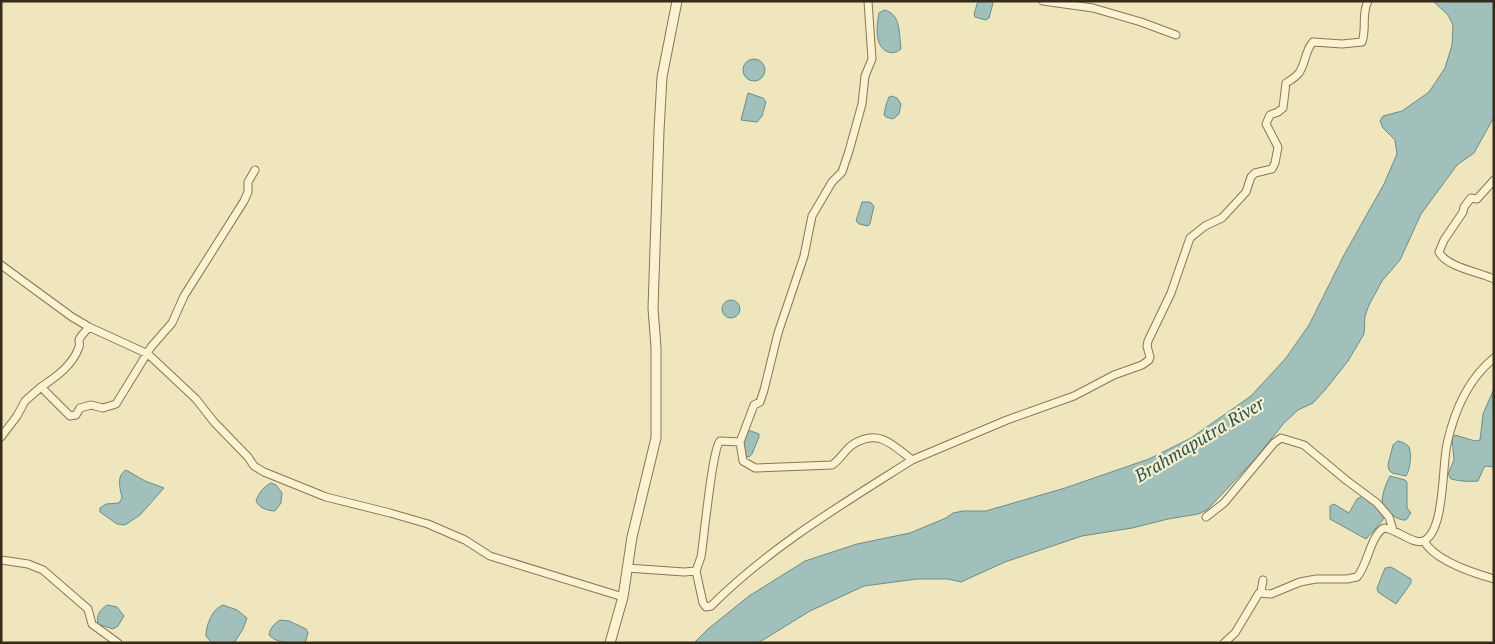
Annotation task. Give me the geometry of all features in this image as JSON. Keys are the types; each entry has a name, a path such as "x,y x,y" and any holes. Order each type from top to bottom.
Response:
{"street":[{"path":"610,643 623,597 636,521 656,438 656,348 653,308 659,131 662,77 677,1"},
{"path":"868,1 872,59 866,76 862,104 849,151 842,172 832,182 812,216 804,256 778,333 764,390 760,402 754,405 751,410 740,442 743,460 755,468 832,465 852,445 873,438 882,438 892,443 912,460"},
{"path":"1043,1 1093,8 1141,22 1176,35"},
{"path":"740,442 720,440 716,444 701,557 696,571 703,603 706,607 711,606 736,581 796,534 912,460 1007,420 1074,396 1114,375 1142,365 1149,360 1148,341 1171,293 1190,238 1200,229 1222,218 1246,192 1251,176 1255,173 1272,169 1278,147 1266,124 1270,114 1284,108 1286,83 1298,75 1309,46 1313,42 1342,44 1362,42 1365,22 1364,12 1368,1"},
{"path":"41,387 70,416 76,415 80,408 91,405 103,408 116,404 151,347 172,323 184,296 244,201 248,192 248,182 255,170"},
{"path":"1494,180 1477,199 1471,198 1464,207 1463,212 1444,240 1439,252 1440,255 1455,265 1494,279"},
{"path":"1,265 72,318 148,354 196,399 254,466 264,472 326,497 428,524 465,540 490,556 623,597"},
{"path":"1,437 17,416 25,401 60,374 68,365 79,347 80,338 89,327"},
{"path":"1261,592 1271,594 1295,583 1308,580 1357,577 1362,571 1378,533 1384,528 1393,530 1415,542 1424,541 1433,534 1438,517 1446,444 1459,406 1477,375 1494,358"},
{"path":"1206,517 1224,503 1274,443 1281,438 1304,446 1377,503 1389,517 1393,530"},
{"path":"1424,541 1428,548 1459,566 1494,579"},
{"path":"1,560 28,564 43,570 88,609 92,624 118,643"},
{"path":"627,568 684,572 696,571"},
{"path":"1224,643 1235,633 1254,598 1261,592 1263,580"}],"water":[{"path":"978,1 991,1 993,3 989,18 986,20 975,17 974,14"},
{"name":"Brahmaputra River","path":"1433,1 1494,1 1494,117 1474,153 1457,165 1421,214 1400,260 1382,281 1369,305 1365,316 1364,334 1348,361 1313,403 1298,410 1284,423 1256,458 1207,510 1198,514 1132,528 1082,536 1005,562 961,582 948,579 917,579 864,586 810,611 758,643 694,643 708,629 749,596 805,561 857,544 910,533 946,518 953,513 986,511 1065,488 1149,459 1191,438 1251,396 1286,358 1309,325 1344,255 1384,184 1397,154 1395,140 1383,128 1380,121 1383,116 1402,111 1429,92 1445,68 1452,45 1453,25 1448,15"},
{"path":"884,10 894,15 898,25 901,49 896,52 890,53 886,51 882,48 878,39 879,13"},
{"path":"754,59 764,66 765,70 758,80 754,81 744,74 743,70 750,60"},
{"path":"748,93 763,98 766,102 762,116 757,122 741,120"},
{"path":"891,96 897,98 901,104 899,114 893,119 884,115 886,105"},
{"path":"862,202 870,202 874,206 868,226 859,224 856,221"},
{"path":"731,300 737,303 740,309 737,315 731,318 725,315 722,309 725,303"},
{"path":"1493,391 1494,467 1484,467 1478,481 1451,479 1448,474 1454,460 1452,438 1455,435 1475,441 1480,440 1483,414"},
{"path":"748,430 759,434 752,454 749,457 744,455 742,444"},
{"path":"1398,441 1407,445 1410,450 1409,470 1406,476 1392,473 1389,470 1388,465 1393,445"},
{"path":"126,470 145,481 164,488 140,515 125,525 117,524 100,512 100,508 106,504 119,503 122,498 120,479"},
{"path":"1390,476 1407,482 1407,508 1411,513 1406,520 1399,519 1393,515 1383,504 1383,494"},
{"path":"271,483 276,485 282,493 281,503 275,511 264,509 256,501 258,495"},
{"path":"1362,496 1370,499 1377,505 1383,516 1383,520 1366,539 1330,519 1330,506 1334,504 1349,513 1357,499"},
{"path":"1391,567 1411,579 1411,583 1396,604 1378,592 1377,588 1385,568"},
{"path":"107,605 117,607 124,616 118,626 113,629 98,624 99,613"},
{"path":"223,605 237,610 247,618 243,629 234,643 212,643 206,636 207,627 210,618"},
{"path":"280,620 289,621 306,629 308,633 305,643 290,643 272,638 269,635 270,630"}]}
